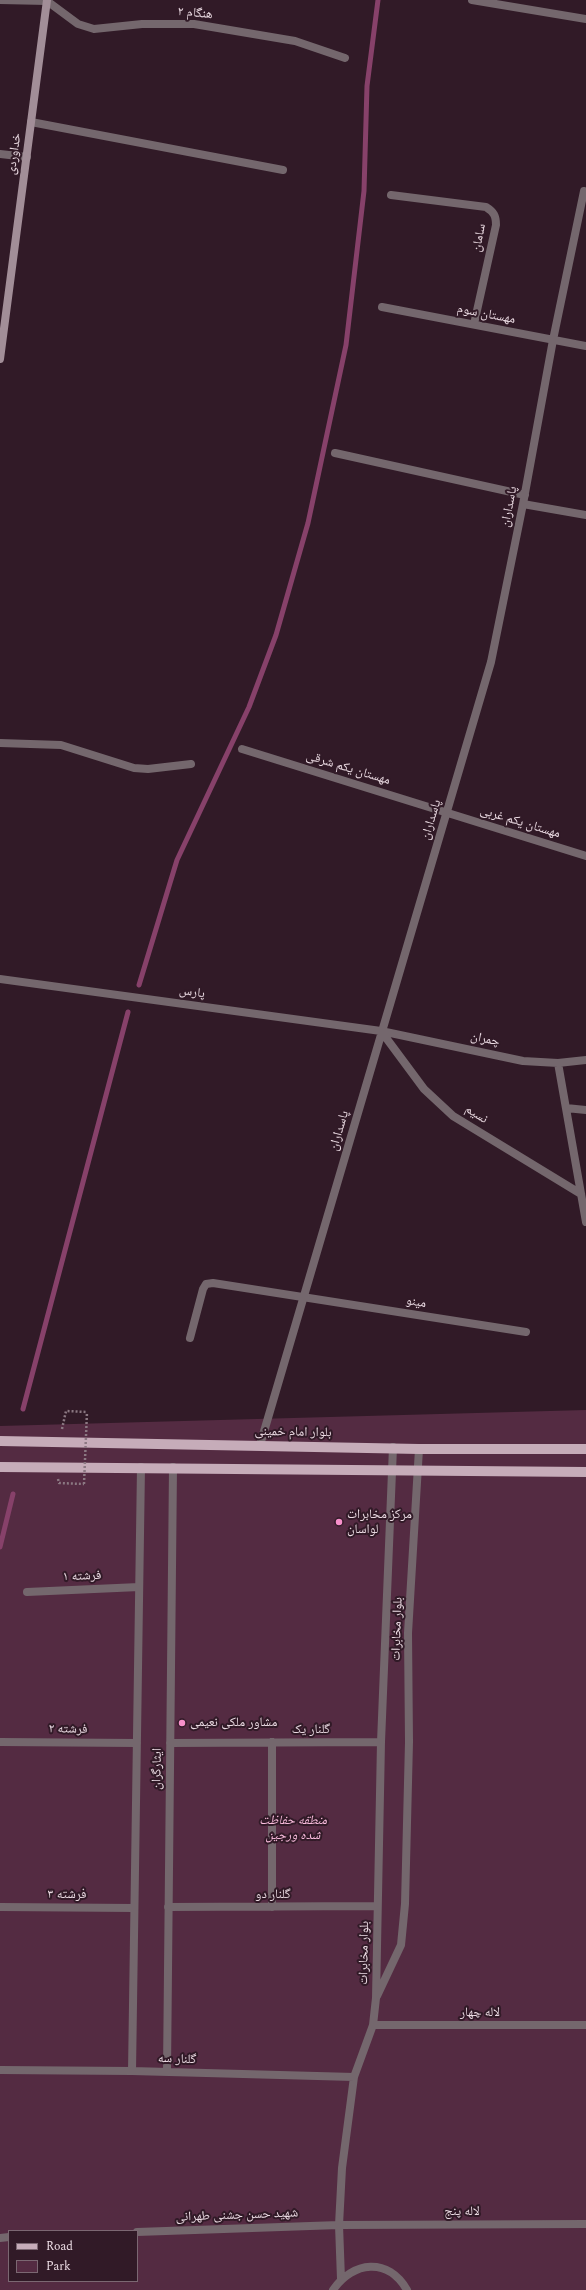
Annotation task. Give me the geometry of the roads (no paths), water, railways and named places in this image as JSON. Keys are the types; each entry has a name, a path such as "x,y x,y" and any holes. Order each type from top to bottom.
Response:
{"main road":[{"name":"بلوار امام خمینی","path":"0,1441 419,1448 586,1449"},
{"path":"0,1467 173,1467 586,1472"}],"street":[{"path":"0,0 47,0"},
{"name":"هنگام ۲","path":"47,0 78,24 94,28 142,24 194,24 295,41 346,58"},
{"name":"خداوردی","path":"0,359 47,0"},
{"path":"472,0 586,19"},
{"path":"31,122 283,170"},
{"path":"0,154 26,157"},
{"name":"پاسداران","path":"260,1445 491,662 524,504 552,340 584,192"},
{"name":"سامان","path":"391,196 486,207 492,211 496,217 496,225 474,324"},
{"name":"مهستان سوم","path":"382,307 586,346"},
{"path":"335,453 525,495"},
{"path":"524,504 586,515"},
{"path":"0,743 61,745 134,768 148,769 191,764"},
{"name":"مهستان یکم شرقی","path":"242,749 447,813"},
{"name":"مهستان یکم غربی","path":"447,813 586,856"},
{"name":"پارس","path":"0,979 381,1031"},
{"name":"چمران","path":"381,1031 523,1061 558,1063 586,1060"},
{"name":"نسیم","path":"381,1031 424,1089 453,1116 581,1194"},
{"path":"558,1063 586,1222"},
{"path":"566,1108 586,1110"},
{"name":"مینو","path":"190,1338 203,1289 206,1284 526,1332"},
{"name":"بلوار مخابرات","path":"376,1998 381,1742 393,1447"},
{"name":"بلوار مخابرات","path":"376,1998 401,1945 402,1938 408,1757 408,1633 419,1448"},
{"name":"ایثارگران","path":"132,2070 141,1467"},
{"name":"ایثارگران","path":"167,2072 173,1467"},
{"name":"فرشته ۱","path":"27,1592 139,1587"},
{"name":"فرشته ۲","path":"0,1742 137,1743"},
{"path":"272,1742 272,1907"},
{"name":"گلنار یک","path":"170,1743 381,1742"},
{"name":"گلنار دو","path":"168,1907 377,1906"},
{"name":"فرشته ۳","path":"0,1907 134,1908"},
{"path":"341,2279 339,2225 342,2168 354,2077 373,2025 376,1998"},
{"name":"لاله چهار","path":"373,2025 586,2025"},
{"name":"گلنار سه","path":"0,2070 132,2070 354,2077"},
{"name":"لاله پنج","path":"339,2225 586,2224"},
{"name":"شهید حسن جشنی طهرانی","path":"138,2232 339,2225"},
{"path":"333,2290 341,2279 358,2269 379,2267 392,2272 402,2282 407,2290"}],"waterway":[{"path":"139,985 177,860 249,707 276,635 308,523 346,345 364,191 367,86 378,0"},
{"path":"23,1409 128,1012"},
{"path":"0,1547 13,1494"}],"place":[{"name":"مرکز مخابرات لواسان","path":"339,1522"},
{"name":"مشاور ملکی نعیمی","path":"182,1723"}],"park label":[{"name":"منطقه حفاظت شده ورجین","path":"293,1828"}]}
